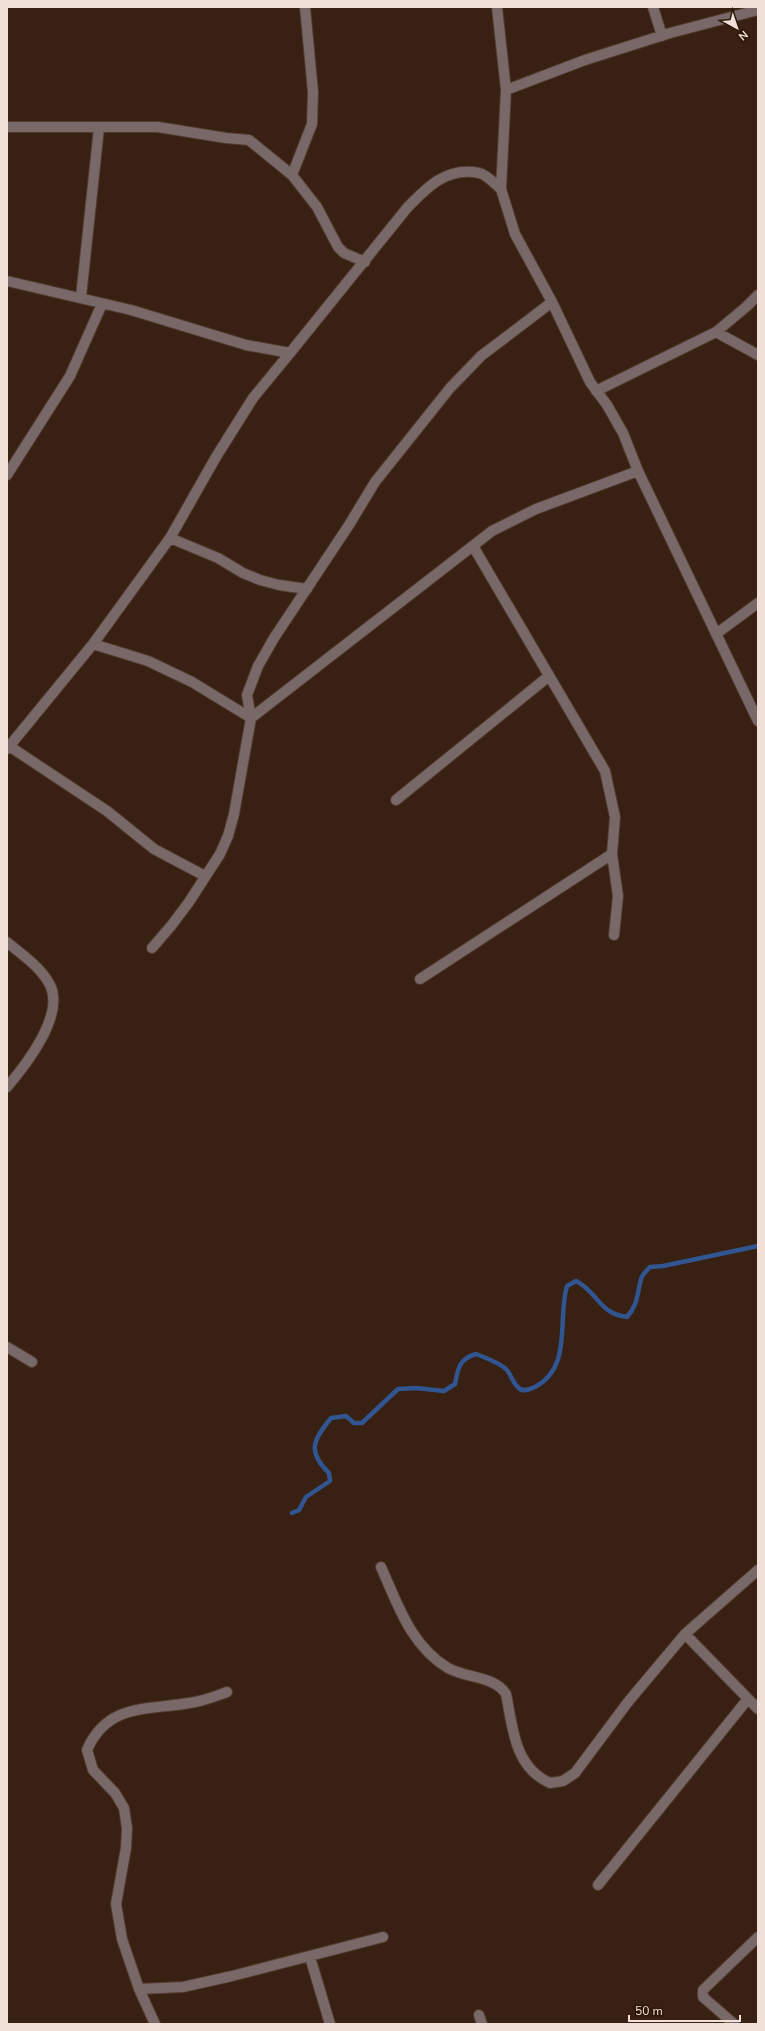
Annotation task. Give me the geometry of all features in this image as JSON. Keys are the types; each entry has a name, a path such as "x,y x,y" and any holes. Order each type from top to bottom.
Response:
{"street":[{"path":"292,175 312,124 313,92 305,7"},
{"path":"497,7 506,90 502,189 515,234 552,302 590,382 607,405 623,433 638,471 758,721"},
{"path":"653,7 662,36"},
{"path":"506,90 585,60 662,36 758,10"},
{"path":"7,127 98,128 158,126 226,138 249,140 292,175 317,207 338,247 344,253 365,262"},
{"path":"81,297 98,128"},
{"path":"204,876 154,849 107,811 8,748 92,644 170,538 213,462 253,398 365,262 407,208 426,187 440,178 461,173 480,173 502,189"},
{"path":"7,281 81,297 246,344 290,353"},
{"path":"596,391 716,332 746,307 758,294"},
{"path":"152,948 171,926 220,854 228,836 234,814 251,718 247,695 258,666 349,526 375,482 450,388 481,356 552,302"},
{"path":"7,475 70,376 102,304"},
{"path":"716,332 758,355"},
{"path":"251,718 492,531 536,509 638,471"},
{"path":"170,538 218,558 243,573 260,580 279,585 307,589"},
{"path":"473,546 605,771 615,818 612,854 618,896 614,935"},
{"path":"716,634 758,603"},
{"path":"92,644 148,661 192,682 251,718"},
{"path":"396,800 549,676"},
{"path":"420,979 612,854"},
{"path":"7,942 37,967 50,985 55,1000 50,1020 28,1060 7,1087"},
{"path":"7,1347 32,1362"},
{"path":"380,1567 409,1629 418,1643 449,1668 477,1677 503,1689 506,1694 513,1734 523,1758 533,1773 550,1783 563,1781 575,1773 628,1702 685,1634 758,1570"},
{"path":"685,1634 747,1700 758,1709"},
{"path":"155,2024 139,1989 122,1940 116,1904 126,1848 127,1828 124,1808 115,1793 93,1770 87,1750 93,1736 104,1723 117,1716 142,1709 194,1702 227,1692"},
{"path":"598,1885 747,1700"},
{"path":"139,1989 183,1987 310,1957 383,1937"},
{"path":"734,2024 704,1997 702,1993 703,1990 758,1937"},
{"path":"310,1957 330,2024"}],"waterway":[{"path":"292,1513 299,1510 306,1497 330,1481 329,1473 317,1458 315,1445 320,1432 331,1418 346,1416 354,1423 362,1423 398,1389 416,1388 444,1391 455,1384 458,1369 463,1361 476,1354 496,1362 506,1369 515,1384 520,1389 531,1389 547,1378 555,1367 562,1341 564,1299 567,1286 576,1281 589,1291 610,1312 627,1317 631,1313 637,1299 642,1277 650,1267 663,1266 758,1246"}]}
